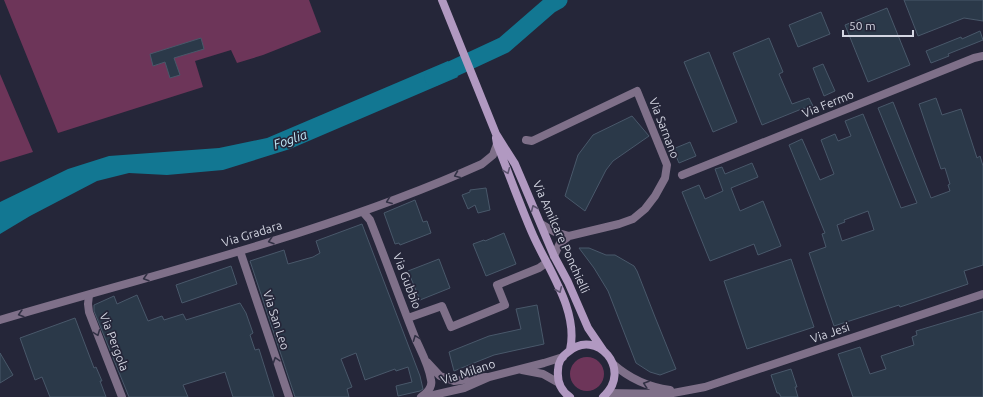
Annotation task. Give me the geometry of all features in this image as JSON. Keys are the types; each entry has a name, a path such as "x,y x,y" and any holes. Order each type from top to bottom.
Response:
{"main road":[{"name":"Via Amilcare Ponchielli","path":"442,0 496,134 514,164 554,256 568,282 588,328 609,356 613,364"},
{"name":"Via Amilcare Ponchielli","path":"496,134 497,144 530,226 546,263 560,289 572,331 570,350"},
{"path":"568,396 559,383 557,372 560,361 563,357 570,350 581,345 598,347 603,350"},
{"path":"604,396 613,385 615,374 613,364"}],"street":[{"name":"Via Fermo","path":"682,175 974,58 983,56"},
{"name":"Via Sarnano","path":"526,140 532,141 637,91 667,166 665,178 655,196 645,209 633,219 619,224 569,236"},
{"name":"Via Gradara","path":"0,320 89,295 363,212 482,164 493,155 497,144"},
{"name":"Via Gubbio","path":"363,212 370,220 426,361 432,381 431,386 421,397"},
{"path":"541,224 555,232 569,236"},
{"path":"554,256 560,243 569,236"},
{"name":"Via San Leo","path":"240,250 289,397"},
{"path":"408,318 442,306 451,327 505,305 497,285 539,268 546,263"},
{"name":"Via Jesi","path":"604,396 683,392 705,387 983,294"},
{"name":"Via Pergola","path":"89,295 89,312 122,397"},
{"name":"Via Milano","path":"424,397 464,388 489,377 563,357"},
{"name":"Via Gubbio","path":"426,361 440,376 454,381 489,377"},
{"name":"Via Jesi","path":"613,364 632,379 657,388 683,392"},
{"name":"Via Milano","path":"519,370 543,374 559,383"}],"shaded area":[{"path":"4,0 309,0 321,32 263,55 237,63 231,50 195,61 203,87 58,133"},
{"path":"0,74 33,152 0,162"},
{"path":"590,357 599,362 603,367 603,381 599,386 594,390 584,391 580,390 571,381 570,371 571,367 580,358"}],"water":[{"name":"Foglia","path":"448,61 458,77 290,149 223,170 167,175 129,173 97,181 30,216 0,234 0,202 68,169 109,156 219,148 267,138"}],"building":[{"path":"904,0 983,0 983,21 964,18 918,36"},
{"path":"887,8 910,65 868,82 845,25"},
{"path":"821,12 830,34 798,47 789,25"},
{"path":"980,31 983,40 948,54 949,56 931,63 926,51 961,37 962,39"},
{"path":"201,38 204,49 174,58 180,75 170,78 165,62 153,66 150,54"},
{"path":"769,38 783,72 779,74 792,104 809,98 813,106 804,108 762,125 733,53"},
{"path":"709,52 737,122 713,132 684,62"},
{"path":"823,64 835,91 824,96 813,68"},
{"path":"936,98 942,115 961,109 977,158 980,156 983,166 983,265 964,271 968,284 900,307 899,305 834,326 809,253 826,247 822,234 825,233 789,145 802,139 820,180 834,174 821,140 835,134 838,141 851,136 845,121 863,114 901,208 917,203 878,108 893,102 931,198 950,191 948,185 950,184 945,168 941,169 919,104","holes":["868,211 874,230 842,241 837,225 845,222 844,220"]},
{"path":"632,116 649,136 613,161 606,170 585,211 565,196 578,155 593,135"},
{"path":"690,142 696,156 679,163 673,149"},
{"path":"752,163 758,177 731,188 740,211 763,201 781,246 758,255 754,244 710,261 682,192 699,185 705,199 723,191 715,169 722,167 725,174"},
{"path":"486,188 490,210 478,213 475,205 468,209 462,195 470,192 470,190"},
{"path":"415,200 423,222 427,221 431,233 400,245 399,243 395,244 384,213"},
{"path":"362,224 420,376 423,389 398,396 396,386 412,382 408,367 396,371 395,369 365,380 356,353 341,359 352,387 347,389 349,397 295,397 250,261 284,250 288,264 313,257 320,253 316,241"},
{"path":"504,233 516,264 486,276 473,244"},
{"path":"579,248 589,248 606,255 615,255 634,266 676,369 660,375 650,372 636,363 608,291 594,268"},
{"path":"439,259 450,288 420,300 408,271"},
{"path":"791,259 814,327 747,349 724,281"},
{"path":"231,266 237,284 182,303 176,285"},
{"path":"137,295 148,321 162,316 164,320 183,314 186,320 240,303 246,313 253,333 250,335 255,350 259,349 274,397 233,397 225,372 183,385 188,397 129,397 94,311 94,305 114,296 117,304"},
{"path":"537,305 544,344 494,355 454,371 449,352 489,336 521,329 516,309"},
{"path":"983,311 983,397 853,397 838,354 860,347 870,374 886,369 881,356 914,345 912,337 917,335 916,331"},
{"path":"75,318 94,368 96,367 102,381 100,381 106,397 50,397 42,377 35,380 20,338"},
{"path":"0,353 13,375 0,383"},
{"path":"791,369 797,387 795,387 798,397 781,397 779,393 777,393 771,375"}],"waterway":[{"name":"Foglia","path":"433,78 504,45 550,5 559,0"}]}
